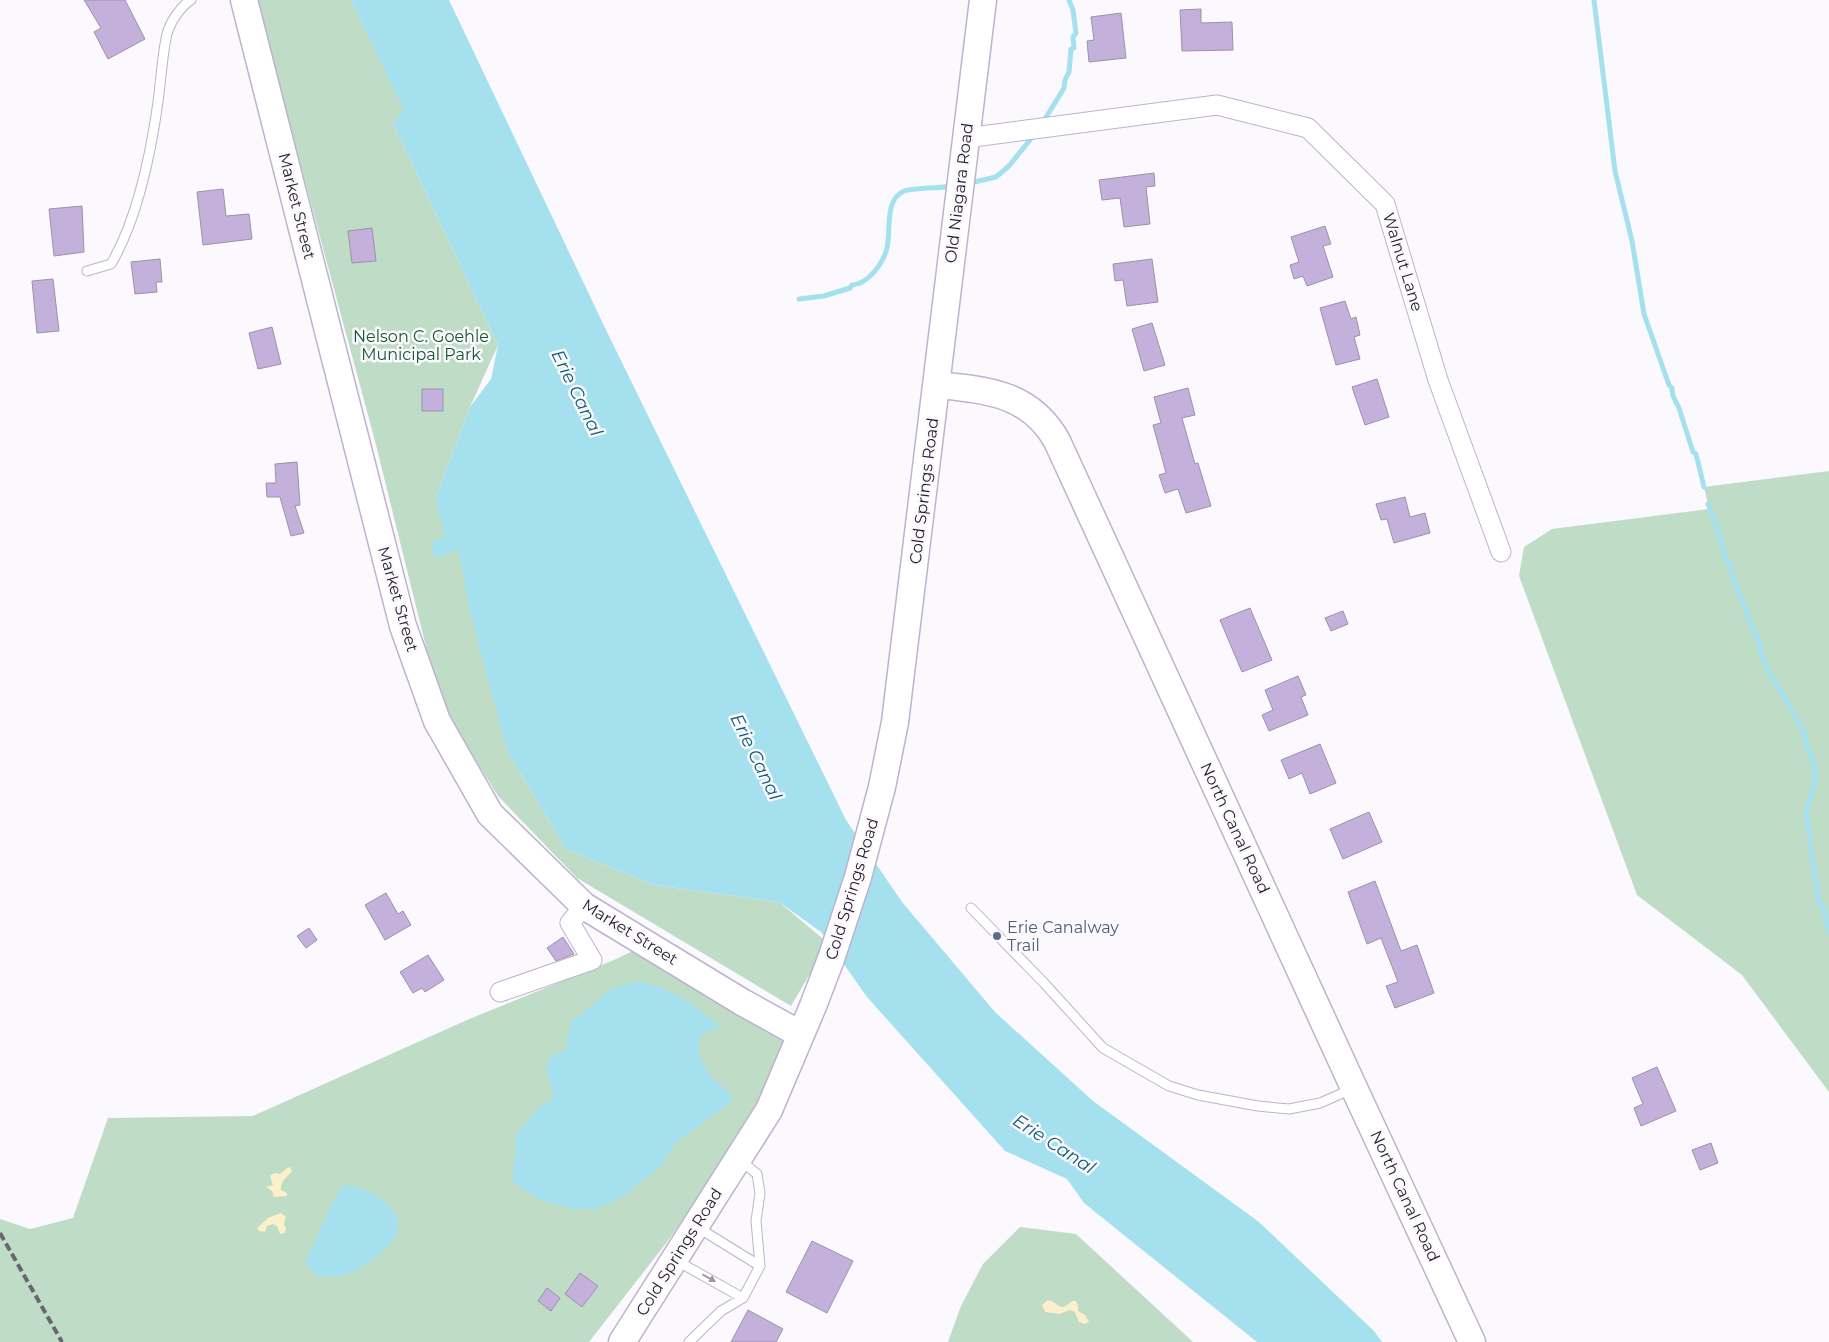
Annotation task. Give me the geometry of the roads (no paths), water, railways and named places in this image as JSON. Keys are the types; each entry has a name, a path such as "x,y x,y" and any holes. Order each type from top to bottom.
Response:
{"street":[{"name":"Market Street","path":"244,0 403,626 437,721 490,814 584,906 742,1002 800,1034"},
{"name":"Old Niagara Road","path":"937,386 983,0"},
{"name":"Walnut Lane","path":"966,138 1217,105 1308,128 1385,204 1438,380 1501,552"},
{"name":"Cold Springs Road","path":"622,1342 769,1110 831,959 858,877 882,787 895,722 937,386"},
{"name":"North Canal Road","path":"937,386 975,389 1010,398 1027,406 1051,431 1063,452 1472,1342"},
{"path":"500,992 592,960 570,922 584,906"}],"lane":[{"path":"87,271 111,264 123,244 139,195 154,127 168,32 183,5 191,0"},
{"path":"971,908 1044,983 1103,1048 1169,1086 1198,1095 1258,1106 1289,1109 1320,1103 1354,1088"},
{"path":"689,1342 721,1311 743,1298 760,1266 756,1221 760,1193 757,1174 738,1158"},
{"path":"695,1226 760,1266"},
{"path":"674,1259 743,1298"}],"water":[{"name":"Erie Canal","path":"351,0 449,0 607,332 846,820 902,902 995,1012 1093,1101 1259,1222 1374,1331 1382,1342 1257,1342 1084,1203 1067,1179 1005,1151 867,997 821,932 779,902 654,885 566,849 507,750 468,604 459,550 435,558 431,541 445,537 436,497 470,407 491,379 498,345 393,123 404,110"},
{"path":"632,982 657,986 668,991 720,1026 705,1032 698,1041 699,1050 707,1071 730,1092 731,1102 676,1142 661,1166 636,1184 627,1194 596,1209 570,1208 540,1200 514,1183 512,1176 516,1151 515,1141 518,1133 539,1107 552,1100 547,1061 552,1056 566,1050 571,1021 580,1016 607,991"},
{"path":"346,1185 371,1193 387,1204 397,1219 398,1228 396,1235 377,1256 351,1273 331,1277 317,1276 305,1263 333,1202 341,1188"}],"waterway":[{"path":"1042,124 1064,88 1069,72 1071,49 1074,48 1073,37 1076,33 1073,10 1069,0"},
{"path":"1594,0 1615,171 1632,241 1644,314 1669,385 1672,388 1673,396 1679,408 1693,452 1696,454 1704,487"},
{"path":"970,183 996,177 1009,166 1034,135"},
{"path":"799,299 824,296 850,288 852,285 864,281 874,272 887,248 891,209 893,201 898,195 908,190 954,186"},
{"path":"1708,504 1727,561 1730,563 1737,590 1754,632 1759,639 1764,662 1804,731 1808,751 1814,763 1816,781 1806,811 1819,904 1823,907 1829,933"}],"railway":[{"path":"0,1233 62,1342"}],"place":[{"name":"Erie Canalway Trail","path":"997,936"}],"park label":[{"name":"Nelson C. Goehle Municipal Park","path":"421,345"}]}
